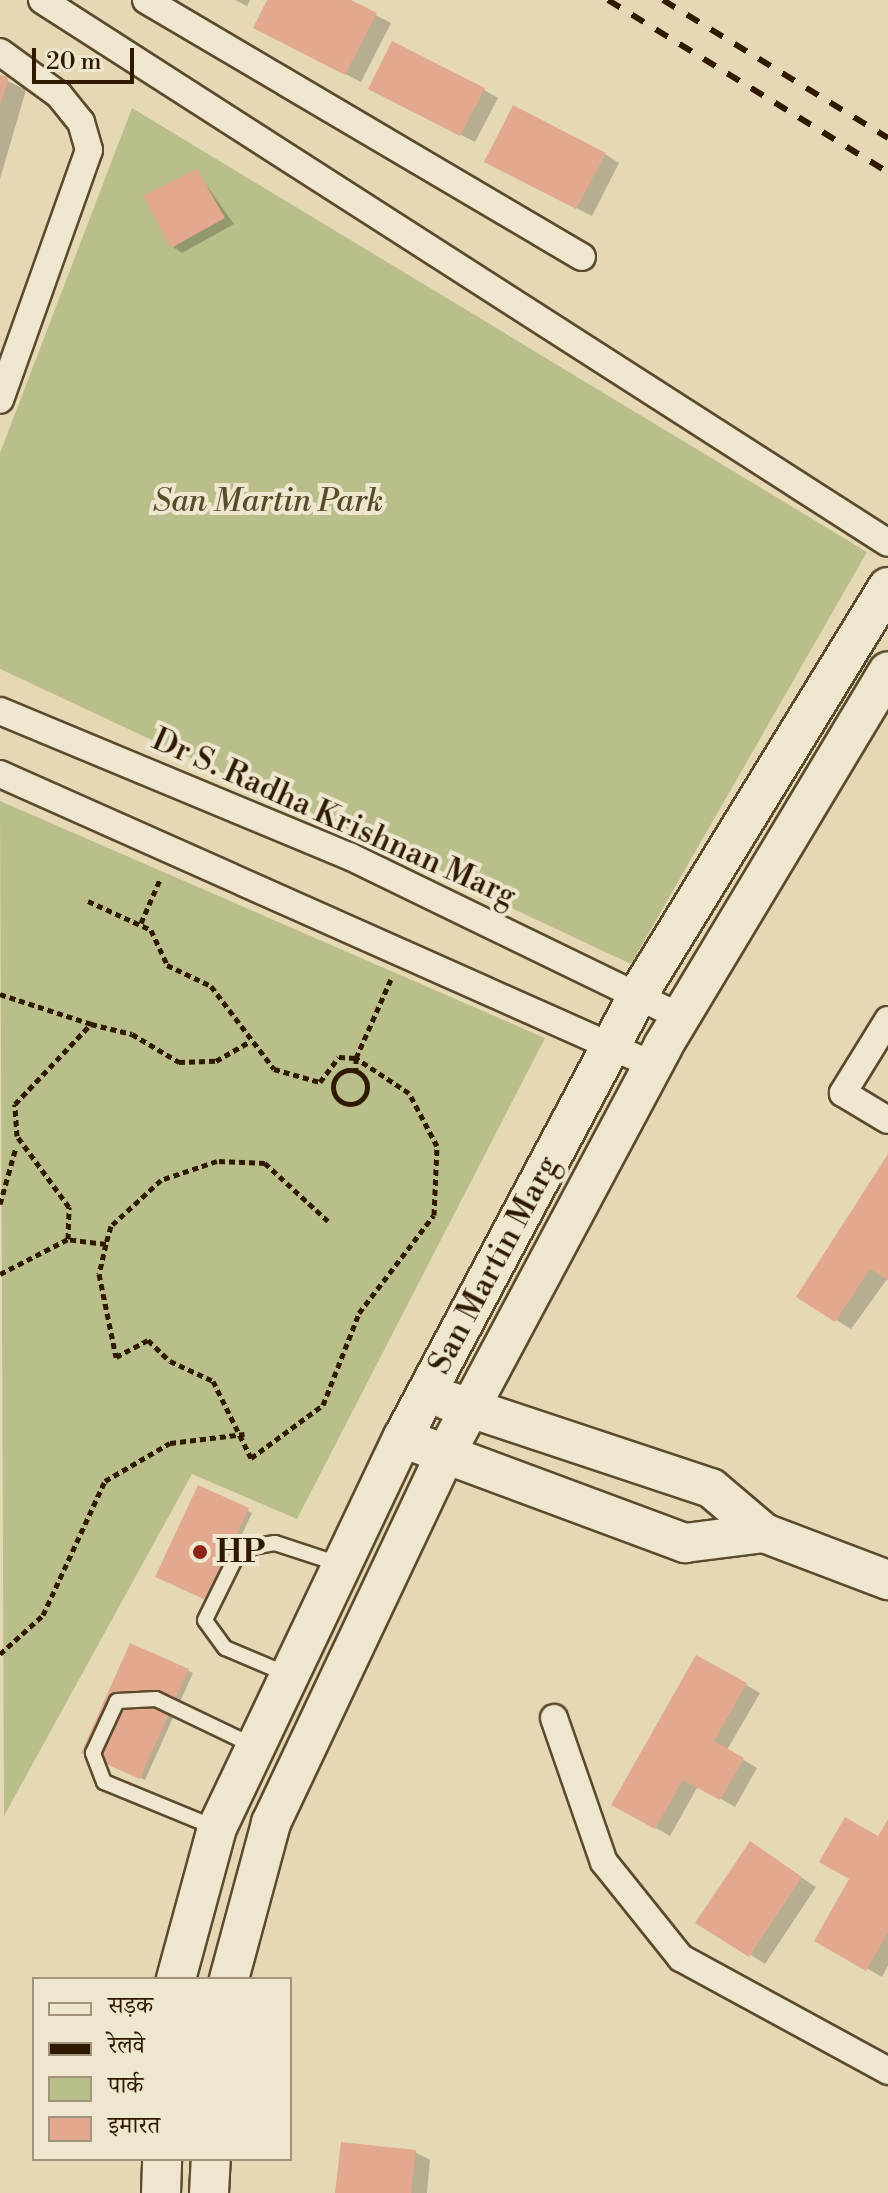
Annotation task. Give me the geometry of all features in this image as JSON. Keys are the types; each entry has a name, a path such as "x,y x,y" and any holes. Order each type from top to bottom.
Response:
{"street":[{"path":"42,0 888,543"},
{"path":"146,0 582,257"},
{"path":"0,52 59,95 81,122 89,150 0,400"},
{"name":"San Martin Marg","path":"177,1977 217,1828 403,1437 639,993 888,587"},
{"name":"San Martin Marg","path":"230,1977 271,1823 445,1455 653,1065 888,671"},
{"name":"Dr S. Radha Krishnan Marg","path":"0,711 349,856 639,993 681,1017"},
{"path":"0,774 653,1065"},
{"path":"888,1020 843,1093 888,1120"},
{"path":"426,1393 711,1488 764,1533 888,1580"},
{"path":"403,1437 685,1543 764,1533"},
{"path":"554,1718 604,1862 681,1958 888,2071"},
{"path":"161,2193 162,2161"},
{"path":"209,2193 211,2161"}],"lane":[{"path":"289,1675 225,1648 205,1620 235,1559 252,1547 275,1543 342,1565"},
{"path":"217,1828 104,1782 93,1753 117,1701 156,1699 255,1747"}],"path":[{"path":"141,923 173,850"},
{"path":"88,901 141,923 167,965 211,986 249,1042 274,1069 320,1082 339,1057 356,1058 409,1093 437,1146 434,1215 359,1313 323,1405 251,1458 244,1434 213,1381 170,1361 148,1340 116,1357 99,1274 106,1244 111,1226 161,1180 217,1161 265,1163 328,1221"},
{"path":"356,1071 334,1081 344,1104 367,1093 356,1071 356,1058 403,952"},
{"path":"0,994 132,1034 179,1062 216,1061 249,1042"},
{"path":"68,1239 69,1207 17,1136 15,1104 91,1024"},
{"path":"0,1204 16,1147"},
{"path":"0,1274 68,1239 106,1244"},
{"path":"0,1654 43,1615 105,1481 170,1443 244,1434"}],"green space":[{"name":"San Martin Park","path":"132,108 867,552 631,964 0,669 0,453"},
{"path":"0,801 545,1038 297,1519 192,1474 4,1816"}],"building":[{"path":"267,0 351,0 377,13 345,75 253,28"},
{"path":"392,41 485,88 460,136 368,89"},
{"path":"0,75 9,77 1,103 0,103"},
{"path":"513,105 606,153 576,209 484,162"},
{"path":"197,169 225,218 171,248 143,196"},
{"path":"888,1154 888,1280 870,1269 835,1322 796,1297"},
{"path":"198,1485 249,1508 206,1600 155,1577"},
{"path":"130,1643 189,1669 140,1779 81,1753"},
{"path":"696,1655 747,1683 714,1741 744,1758 720,1800 683,1780 655,1829 611,1805"},
{"path":"845,1817 878,1836 888,1819 888,1932 866,1971 814,1941 849,1879 819,1862"},
{"path":"750,1841 802,1877 749,1957 695,1923"},
{"path":"341,2142 416,2150 411,2193 335,2193"}],"railway":[{"path":"608,0 888,172"},
{"path":"663,0 888,138"}],"place":[{"name":"HP","path":"200,1552"}]}
